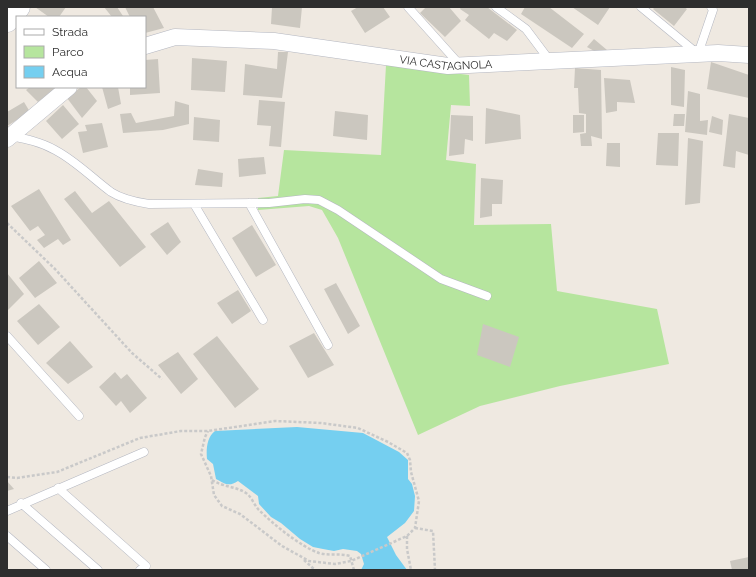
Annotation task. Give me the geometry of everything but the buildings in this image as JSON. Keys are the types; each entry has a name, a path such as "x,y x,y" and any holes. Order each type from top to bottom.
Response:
{"main road":[{"path":"7,21 18,7"}],"street":[{"name":"VIA CASTAGNOLA","path":"146,46 175,37 274,41 448,66 718,53 749,55"},
{"path":"9,137 68,88"}],"lane":[{"path":"408,7 460,66"},
{"path":"496,7 526,29 551,62"},
{"path":"641,7 698,54 713,10 711,7"},
{"path":"9,137 36,142 54,149 86,171 112,193 132,201 149,204 194,204 249,203 305,199 319,200 338,210 442,280 487,296"},
{"path":"249,203 328,345"},
{"path":"194,204 263,320"},
{"path":"7,336 79,416"},
{"path":"7,511 21,503 144,452"},
{"path":"58,488 146,566 140,570"},
{"path":"21,503 98,570"},
{"path":"7,536 46,570"}],"path":[{"path":"7,223 55,269 132,353 162,379"},
{"path":"7,477 17,478 57,472 140,438 181,431 208,431 275,421 313,423 358,428 407,453 410,460 410,472 419,501 415,528 407,536 353,560 335,564 309,561 282,546 240,514 222,506 214,494 207,465 201,454 204,437 208,431"},
{"path":"211,480 224,487 237,488 247,494 268,518 309,548 320,553 350,556 353,560 354,570"},
{"path":"415,528 433,531 435,570"},
{"path":"407,536 407,549 411,570"},
{"path":"299,556 315,570"}],"green space":[{"path":"386,65 469,75 470,106 451,105 446,160 476,164 474,225 551,224 557,291 657,309 669,364 560,386 480,406 418,435 338,238 322,210 309,206 258,210 258,198 278,196 284,150 381,155"}],"water":[{"path":"297,427 363,433 399,452 408,460 408,479 412,484 415,496 414,511 405,523 387,537 396,555 407,570 361,570 364,564 361,554 357,551 343,549 334,551 313,547 271,517 259,504 258,496 238,481 232,484 227,484 216,479 213,464 207,459 207,447 210,436 215,431"}]}
